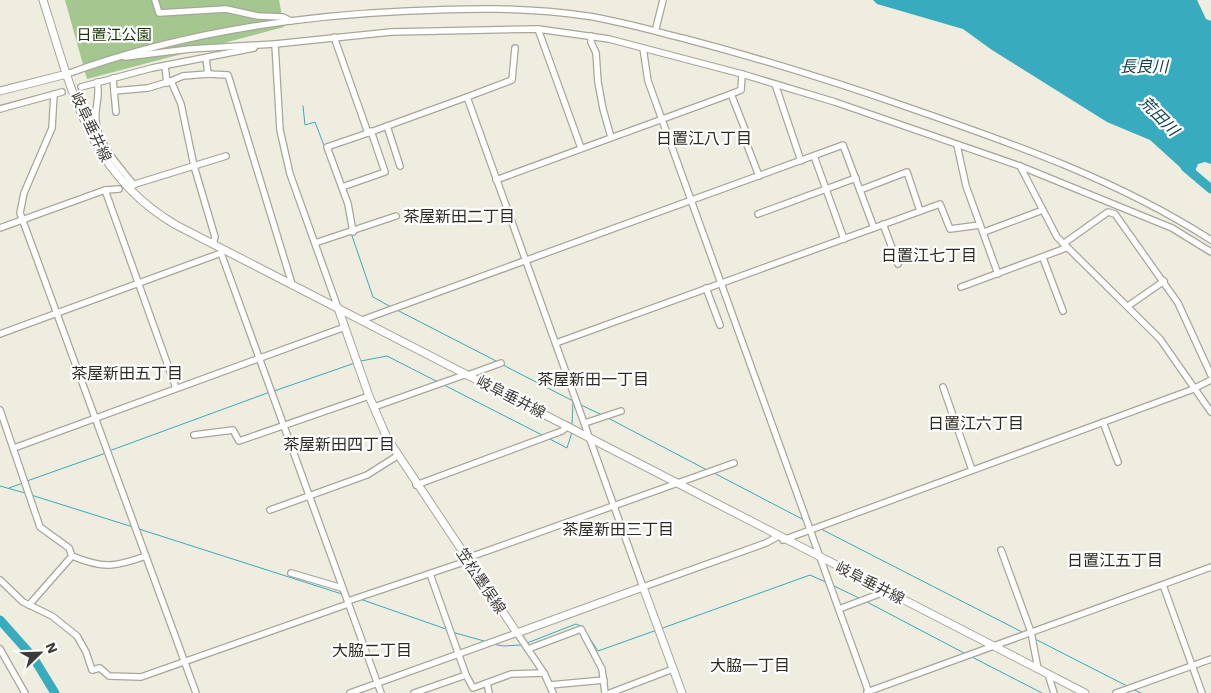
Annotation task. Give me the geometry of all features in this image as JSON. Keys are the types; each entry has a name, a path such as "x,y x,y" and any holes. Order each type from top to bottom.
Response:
{"main road":[{"name":"岐阜垂井線","path":"43,0 66,72 94,141 120,182 152,210 213,244 222,252 292,284 678,483 780,538 1085,693"},
{"path":"0,92 66,72"},
{"name":"笠松墨俣線","path":"338,308 369,396 397,456 517,633"},
{"path":"517,633 643,587 682,693"}],"street":[{"path":"155,0 159,13 226,9 258,16 283,17 291,21"},
{"path":"656,28 662,0"},
{"path":"66,72 198,36 291,21 368,12 509,8 590,17 642,28 782,66 988,134 1135,196 1211,240"},
{"path":"115,58 190,49 275,44 391,32 538,29 592,36 742,74 835,102 1020,166 1172,228 1211,252"},
{"path":"538,29 581,148"},
{"path":"592,36 591,42 596,53 598,82 603,109 611,137"},
{"path":"334,37 385,172 342,187"},
{"path":"275,44 282,138 290,174 338,308"},
{"path":"81,86 165,66 253,49 261,45"},
{"path":"352,232 350,210 327,147 512,80 515,48"},
{"path":"643,48 648,81 839,609 867,693 1211,567"},
{"path":"206,58 208,74"},
{"path":"165,66 169,82 181,104 194,166 215,237 213,244"},
{"path":"496,180 741,90 742,74"},
{"path":"114,91 148,88 183,76 228,75 292,284"},
{"path":"113,78 116,112"},
{"path":"97,82 99,92 96,124 110,153 133,185 226,156"},
{"path":"775,84 801,161"},
{"path":"0,109 62,92"},
{"path":"54,94 52,128 24,193 20,213 196,693"},
{"path":"731,94 759,176"},
{"path":"467,97 643,587 972,470 1211,380"},
{"path":"387,126 400,166"},
{"path":"362,320 843,145 874,228"},
{"path":"957,145 966,186 998,274"},
{"path":"814,156 844,239"},
{"path":"1020,166 1052,229 1065,246 1160,339 1211,412"},
{"path":"860,190 907,172 920,211"},
{"path":"758,214 856,178"},
{"path":"0,228 105,190 119,189"},
{"path":"105,190 176,388"},
{"path":"556,343 940,204 950,229 980,225"},
{"path":"984,232 1043,210"},
{"path":"961,287 1043,258 1065,246 1108,212 1115,214 1178,302 1211,375"},
{"path":"315,243 396,216"},
{"path":"883,224 898,264"},
{"path":"0,334 222,252 381,693"},
{"path":"1043,258 1063,311"},
{"path":"1128,306 1164,281"},
{"path":"706,288 720,325"},
{"path":"14,448 345,327"},
{"path":"374,408 502,363"},
{"path":"943,387 972,470"},
{"path":"194,435 234,430 239,441 369,396"},
{"path":"0,410 40,527 70,548 72,556"},
{"path":"585,424 621,411"},
{"path":"1103,422 1118,462"},
{"path":"416,485 562,431 568,426"},
{"path":"270,510 367,475 397,456"},
{"path":"0,580 29,605 52,616 77,636 86,652 92,670 100,668 109,676 141,677 430,574 614,504 734,463"},
{"path":"1001,550 1031,632 1038,669"},
{"path":"72,556 91,564 116,566 146,556"},
{"path":"29,605 72,556"},
{"path":"291,573 342,588"},
{"path":"430,574 466,675 473,688 511,674 544,673"},
{"path":"1163,585 1202,693"},
{"path":"839,609 887,591"},
{"path":"528,649 581,629 599,659 605,693"},
{"path":"350,693 361,691 377,683 517,633 544,673 552,693"},
{"path":"0,649 24,691 17,693"},
{"path":"1116,693 1211,659"},
{"path":"610,693 673,669"},
{"path":"1048,674 1054,693"},
{"path":"414,693 422,692 466,675"},
{"path":"550,685 604,680"},
{"path":"486,683 489,693"}],"green space":[{"name":"日置江公園","path":"65,0 279,0 284,27 87,79"}],"water":[{"name":"長良川","path":"873,0 1197,0 1206,19 1211,21 1211,164 1205,162 1198,164 1192,178 1150,140 1107,122 992,50 963,29 877,4"}],"waterway":[{"path":"303,106 305,125 315,122 325,148"},
{"name":"荒田川","path":"1185,167 1211,189"},
{"path":"351,233 373,297 391,307"},
{"path":"397,310 498,362"},
{"path":"361,361 387,356 438,382"},
{"path":"274,391 355,363"},
{"path":"503,365 573,401"},
{"path":"444,385 542,435"},
{"path":"109,451 270,392"},
{"path":"572,425 573,402"},
{"path":"579,404 602,415"},
{"path":"608,418 707,470"},
{"path":"548,438 567,448 572,432"},
{"path":"27,481 106,453"},
{"path":"712,472 804,520"},
{"path":"9,488 23,483"},
{"path":"0,486 25,493"},
{"path":"31,495 133,527"},
{"path":"139,529 342,594"},
{"path":"821,529 1022,632"},
{"path":"660,629 810,575 828,583"},
{"path":"834,586 859,598"},
{"path":"360,599 446,629"},
{"path":"865,601 966,654"},
{"path":"0,620 33,657 55,693"},
{"path":"527,643 576,624 583,627"},
{"path":"585,631 598,651 657,630"},
{"path":"452,632 484,641"},
{"path":"1035,639 1127,686"},
{"path":"493,644 503,646 521,645"},
{"path":"972,657 1042,693"},
{"path":"1132,689 1141,693"}],"district":[{"name":"日置江八丁目","path":"704,138"},
{"name":"茶屋新田二丁目","path":"459,216"},
{"name":"日置江七丁目","path":"929,255"},
{"name":"茶屋新田五丁目","path":"127,373"},
{"name":"茶屋新田一丁目","path":"593,379"},
{"name":"日置江六丁目","path":"976,423"},
{"name":"茶屋新田四丁目","path":"339,444"},
{"name":"茶屋新田三丁目","path":"618,529"},
{"name":"日置江五丁目","path":"1115,560"},
{"name":"大脇二丁目","path":"372,650"},
{"name":"大脇一丁目","path":"750,665"}]}
